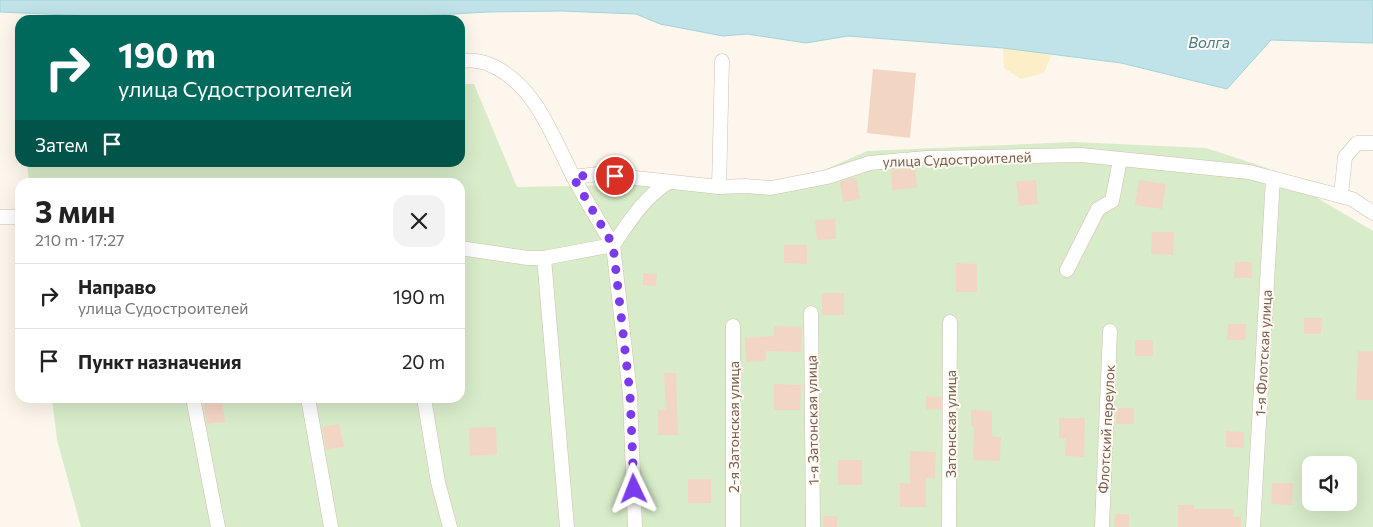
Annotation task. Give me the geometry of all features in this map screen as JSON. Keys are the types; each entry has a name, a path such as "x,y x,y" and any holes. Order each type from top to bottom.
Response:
{"street":[{"path":"465,62 477,61 492,66 508,74 521,85 551,132 573,177 613,245 630,394 635,527"},
{"path":"719,187 722,61"},
{"path":"1340,195 1346,157 1357,143 1373,143"},
{"name":"улица Судостроителей","path":"573,177 598,174 666,183 771,188 827,177 870,163 926,158 1081,155 1249,172 1340,195 1352,199 1373,213"},
{"path":"1067,270 1098,208 1112,201 1120,160"},
{"name":"1-я Флотская улица","path":"1253,527 1273,178"},
{"path":"465,249 528,258 544,258 613,245 640,205 653,192 666,183"},
{"path":"0,217 15,217"},
{"path":"544,258 567,527"},
{"name":"1-я Затонская улица","path":"811,313 813,527"},
{"name":"Затонская улица","path":"949,527 950,322"},
{"name":"2-я Затонская улица","path":"733,326 733,527"},
{"name":"Флотский переулок","path":"1102,527 1110,331"},
{"path":"194,403 218,527"},
{"path":"309,403 331,527"},
{"path":"425,403 438,482 450,527"}],"green space":[{"path":"465,84 474,84 517,187 797,182 867,151 1073,142 1206,148 1267,168 1373,231 1373,527 81,527 57,440 53,403 465,403 465,178 29,178 27,167 465,167"}],"sand":[{"path":"1003,48 1052,54 1044,73 1021,79 1004,68"}],"water":[{"name":"Волга","path":"0,0 1373,0 1373,43 1271,40 1227,89 1121,63 1003,48 848,36 806,43 747,34 723,36 660,24 636,14 561,11 434,15 68,15 0,12"}],"building":[{"path":"873,69 916,73 910,138 867,133"},
{"path":"915,168 917,188 892,190 891,170"},
{"path":"856,177 860,199 843,202 840,182"},
{"path":"1036,180 1038,204 1019,206 1016,182"},
{"path":"1139,180 1166,184 1162,209 1135,205"},
{"path":"835,219 836,239 817,240 815,220"},
{"path":"1152,232 1174,232 1173,255 1151,254"},
{"path":"784,245 807,245 807,264 784,263"},
{"path":"1235,262 1252,262 1252,278 1234,278"},
{"path":"956,263 977,264 977,292 956,292"},
{"path":"643,273 657,274 656,286 643,285"},
{"path":"822,293 844,293 844,315 822,315"},
{"path":"1304,318 1322,318 1321,334 1304,334"},
{"path":"1228,324 1246,324 1245,340 1227,340"},
{"path":"774,326 802,327 801,352 766,351 766,361 746,362 745,338 774,336"},
{"path":"1135,340 1153,340 1153,356 1135,356"},
{"path":"1358,351 1373,351 1373,400 1356,400"},
{"path":"664,373 676,373 678,435 658,435 658,410 666,410"},
{"path":"774,384 801,385 800,410 774,410"},
{"path":"926,396 941,397 941,410 926,409"},
{"path":"204,403 223,403 225,422 207,424"},
{"path":"1116,408 1134,408 1134,424 1116,424"},
{"path":"971,410 992,411 992,436 1001,437 1000,461 973,460 974,427 971,427"},
{"path":"1059,418 1085,418 1084,457 1065,456 1066,438 1059,438"},
{"path":"339,424 344,447 326,450 322,427"},
{"path":"496,427 497,454 470,456 469,428"},
{"path":"1226,431 1244,432 1244,448 1226,447"},
{"path":"910,451 936,452 935,478 926,478 926,507 900,507 900,483 910,484"},
{"path":"838,460 862,460 862,485 838,485"},
{"path":"688,479 711,479 711,503 688,503"},
{"path":"1272,483 1293,483 1292,505 1271,504"},
{"path":"1178,505 1194,505 1194,509 1234,509 1233,517 1241,517 1241,527 1178,527"},
{"path":"1115,514 1129,514 1129,527 1114,527"},
{"path":"823,516 837,516 837,527 823,527"}],"route":[{"path":"615,176 598,174 573,177 613,245 630,394 634,489"}]}
